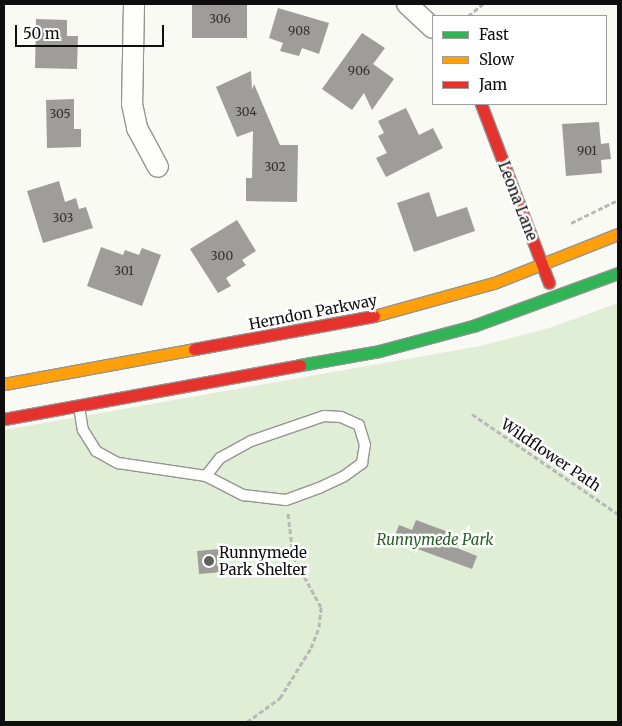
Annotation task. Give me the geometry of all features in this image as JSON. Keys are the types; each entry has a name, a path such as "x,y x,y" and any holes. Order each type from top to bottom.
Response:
{"main road":[{"name":"Leona Lane","path":"481,105 555,298"},
{"name":"Herndon Parkway","path":"4,384 391,313 462,293 543,265 618,234"},
{"path":"4,419 379,350 473,326 555,298 618,273"}],"street":[{"path":"134,4 132,104 137,128 158,168"},
{"path":"407,4 432,27"}],"lane":[{"path":"79,405 83,430 96,451 118,462 206,476 243,495 286,500 343,477 362,463 365,445 359,425 341,417 324,416 251,441 220,458 206,476"}],"path":[{"path":"469,15 482,4"},
{"path":"571,223 618,200"},
{"name":"Wildflower Path","path":"472,414 618,514"},
{"path":"248,722 280,698 310,648 319,627 321,607 293,556 286,500"}],"green space":[{"name":"Runnymede Park","path":"618,303 618,722 4,722 4,430 480,346 549,328"}],"building":[{"path":"192,4 247,4 247,38 192,38"},
{"path":"278,8 329,23 319,54 302,48 299,56 280,51 283,43 269,38"},
{"path":"36,19 67,20 67,36 78,36 77,69 35,68"},
{"path":"362,33 385,48 373,64 394,79 372,110 364,93 352,110 322,89"},
{"path":"251,71 252,90 254,84 280,145 298,145 297,202 246,201 246,178 252,178 253,131 237,137 216,87"},
{"path":"74,99 74,129 81,129 81,147 47,148 46,100"},
{"path":"406,108 419,135 433,128 443,148 386,177 376,158 387,153 378,136 384,133 378,121"},
{"path":"599,122 601,144 609,143 611,159 601,160 602,173 566,176 562,124"},
{"path":"59,181 65,202 76,198 79,209 86,207 93,228 43,243 27,191"},
{"path":"429,192 437,217 467,207 475,231 414,252 397,203"},
{"path":"237,220 256,251 242,260 246,265 226,278 231,286 218,293 190,249"},
{"path":"101,247 123,255 125,250 139,255 142,248 161,255 142,306 87,286"},
{"path":"416,520 451,533 447,544 477,556 472,569 393,540 399,525 412,530"},
{"name":"Runnymede Park Shelter","path":"220,549 222,572 199,574 197,551"}],"traffic: fast":[{"path":"300,365 379,351 473,326 618,273"}],"traffic: slow":[{"path":"374,316 494,283 618,234"},
{"path":"4,384 194,349"}],"traffic: jam":[{"path":"481,105 549,283"},
{"path":"194,349 374,316"},
{"path":"4,419 300,365"}],"place":[{"name":"Runnymede Park Shelter","path":"209,561"}]}
